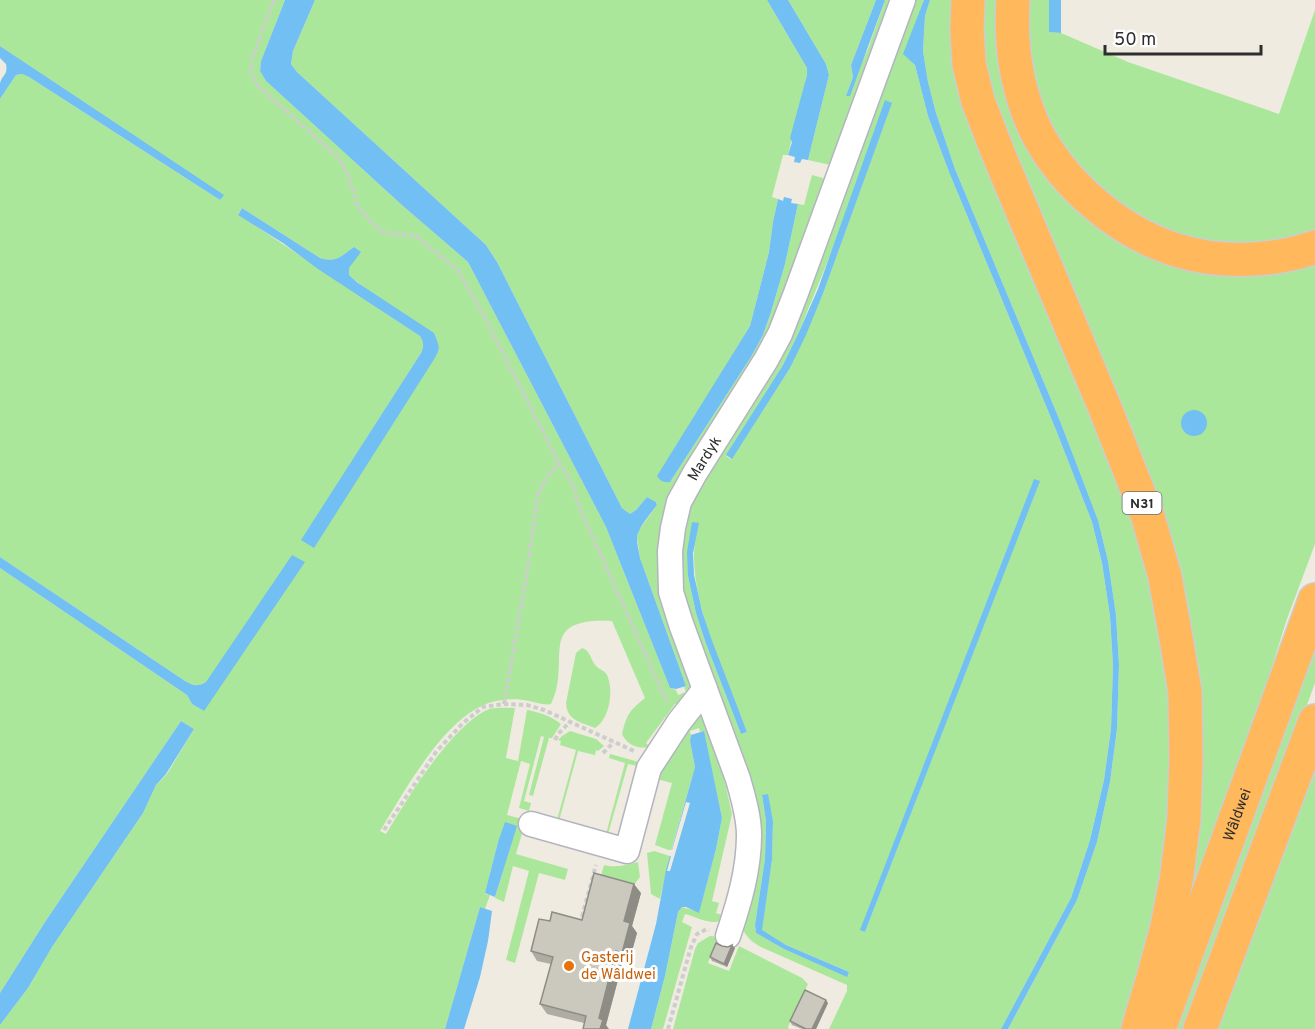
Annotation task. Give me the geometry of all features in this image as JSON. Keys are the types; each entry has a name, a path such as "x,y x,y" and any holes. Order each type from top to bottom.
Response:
{"highway":[{"name":"N31","path":"968,0 969,64 978,101 1148,517 1165,577 1185,692 1184,818 1177,874 1167,927 1138,1029"},
{"path":"1013,0 1016,67 1023,98 1038,133 1060,167 1084,195 1121,223 1146,238 1176,250 1209,257 1243,260 1274,257 1315,247"},
{"name":"Wâldwei","path":"1159,1029 1315,600"},
{"path":"1200,1029 1315,721"}],"street":[{"name":"Mardyk","path":"728,936 740,898 747,862 749,833 738,779 671,592 670,551 673,528 679,502 780,334 903,0"},
{"path":"531,824 627,851 649,768 679,722 705,690"}],"path":[{"path":"274,0 252,59 251,73 258,86 340,159 358,207 379,230 416,236 458,270 559,463 573,485 580,508 616,589 667,701 672,705"},
{"path":"504,704 538,494 546,478 559,463"},
{"path":"384,831 436,752 463,723 483,707 504,704 527,705 544,710 653,760"},
{"path":"555,740 570,722"},
{"path":"603,753 614,742"},
{"path":"579,928 602,844"},
{"path":"668,1029 691,947 697,934 707,929 728,936"}],"green space":[{"path":"0,0 285,0 261,61 260,71 266,81 468,262 606,527 670,688 676,690 678,695 686,692 684,687 686,686 640,558 637,537 639,530 657,505 656,502 647,497 630,514 622,508 497,262 486,245 297,72 291,64 293,51 315,0 767,0 807,68 788,155 783,155 772,197 778,199 769,252 750,326 719,377 670,482 763,335 785,264 798,204 804,205 812,175 823,178 830,186 792,291 667,507 694,683 684,709 675,704 646,743 650,747 641,748 630,744 622,734 625,722 629,713 645,698 612,621 588,622 572,626 564,634 560,645 557,688 551,704 520,699 492,702 458,722 428,756 380,831 386,834 434,761 463,728 483,712 494,708 515,708 506,758 518,761 527,710 545,715 561,724 552,738 549,738 533,796 529,795 544,737 541,736 524,801 531,803 529,811 519,808 530,764 521,761 507,815 526,820 516,854 568,869 565,880 539,873 515,963 506,960 529,871 513,866 504,902 495,898 516,826 498,842 485,894 490,895 485,909 480,907 445,1029 0,1029 0,1025 28,988 52,947 143,813 156,785 167,774 194,729 181,721 45,922 0,993 0,568 187,695 192,704 204,711 206,682 196,685 185,681 0,557 0,99 16,75 22,74 29,77 220,200 223,195 0,46","holes":["242,208 320,258 335,259 354,247 349,275 439,350 314,547 302,540 423,348 420,336 238,214"]},
{"path":"788,0 876,0 851,65 853,77 846,96 868,49 885,0 898,0 830,165 808,160 829,75 826,64"},
{"path":"909,0 924,0 908,58 915,65 928,116 949,172 1092,522 1102,563 1110,616 1113,665 1111,729 1104,780 1090,840 1071,898 1001,1029 829,1029 847,991 847,985 761,947 750,939 742,928 752,860 677,592 686,503 770,363","holes":["892,102 824,291 790,368 731,459 726,456 783,365 799,332","1034,480 1039,482 865,932 861,930","696,536 694,556 699,600 713,645 747,732 741,734 696,613 688,576","767,794 773,821 772,860 761,930 786,945 849,972 847,976 784,949 756,933 755,925 765,859 766,821 762,796"]},
{"path":"930,0 964,0 962,31 1098,411 1169,640 1176,817 1128,1029 1008,1029 1077,900 1097,842 1110,782 1117,729 1119,665 1116,615 1108,561 1098,520 1060,421 955,169 936,113 923,51 925,16"},
{"path":"982,0 1007,0 1014,92 1127,235 1315,254 1315,544 1287,619 1199,878 1184,873 1187,664 991,113 979,50"},
{"path":"1022,0 1049,0 1050,32 1061,33 1128,62 1279,114 1315,10 1315,239 1243,251 1147,228 1067,159 1034,96"},
{"path":"1315,638 1315,683 1188,1029 1174,1029"},
{"path":"582,648 589,653 596,666 606,673 609,681 610,696 607,711 595,728 572,717 566,703 576,653"},
{"path":"703,712 716,742 732,814 712,901 719,903 716,913 728,917 712,922 685,914 682,922 692,927 663,1029 651,1029 678,912 682,907 699,912 722,818 703,731 700,732 699,728 690,731 695,767 671,851 655,845 672,783 653,778 693,715"},
{"path":"570,731 596,739 604,746 596,750 595,755 578,751 559,821 557,820 576,750 560,745 561,741 558,740"},
{"path":"610,754 639,762 638,766 628,764 608,834 606,834 625,763 609,758"},
{"path":"1315,764 1315,1029 1217,1029"},
{"path":"654,851 670,856 660,899 651,894 647,853"},
{"path":"638,862 640,877 633,886 600,879 604,865 617,866"},
{"path":"710,936 719,937 708,963 729,971 739,946 802,978 808,984 789,1029 673,1029 695,949 698,943"}],"water":[{"path":"285,0 315,0 293,51 291,64 486,245 497,262 622,508 630,514 647,497 656,502 657,505 639,530 638,546 640,558 686,686 670,688 606,527 468,262 266,81 260,71 261,61"},
{"path":"767,0 788,0 826,64 829,75 808,160 802,159 800,163 794,162 795,157 788,155 807,68"},
{"path":"876,0 885,0 850,96 846,96 853,77 851,65"},
{"path":"924,0 930,0 925,16 923,51 936,113 955,169 1060,421 1098,520 1108,561 1116,615 1119,665 1117,729 1110,782 1097,842 1077,900 1008,1029 1001,1029 1071,898 1090,840 1104,780 1111,729 1113,665 1110,616 1102,563 1092,522 949,172 928,116 915,65 903,54"},
{"path":"1049,0 1061,0 1061,33 1049,32"},
{"path":"0,46 224,195 220,200 22,74 16,75 0,99 0,83 6,72 6,64 0,58"},
{"path":"885,100 892,103 806,335 790,368 732,459 726,455 783,365 818,289"},
{"path":"784,197 792,199 791,203 798,204 785,264 763,335 670,482 662,481 657,476 750,326 769,252 778,199 783,201"},
{"path":"242,208 320,258 335,259 354,247 361,252 349,268 349,275 434,333 438,345 433,361 314,548 301,540 421,353 423,343 420,336 238,215"},
{"path":"1194,410 1203,414 1207,423 1203,432 1194,436 1185,432 1181,423 1185,414"},
{"path":"1034,479 1040,481 865,932 860,930"},
{"path":"692,522 699,523 693,553 694,575 702,611 747,732 741,734 696,613 688,576 687,552"},
{"path":"292,555 305,562 204,711 192,704 187,695 0,568 0,557 185,681 198,685 206,682"},
{"path":"181,721 194,729 166,774 156,785 143,813 52,947 28,988 0,1025 0,993 45,922"},
{"path":"704,731 722,818 716,849 699,913 686,907 682,907 678,912 651,1029 628,1029 656,924 666,870 695,767 691,735"},
{"path":"768,794 773,821 772,860 762,930 786,945 849,972 847,977 784,949 756,933 755,925 765,859 766,821 762,795"},
{"path":"505,822 517,826 495,897 485,893"},
{"path":"480,907 492,911 480,977 464,1029 445,1029"}],"pier":[{"path":"686,802 690,803 670,871 667,871 671,856 667,855 668,850 672,850"}],"building":[{"path":"594,873 634,884 624,921 630,923 622,953 616,951 599,1018 603,1020 600,1029 583,1029 586,1016 540,1004 553,957 531,951 539,919 550,921 552,912 582,920"},
{"path":"716,943 728,947 732,945 724,964 710,957"},
{"path":"805,990 826,1000 812,1029 806,1029 790,1021"}],"place":[{"name":"Gasterij de Wâldwei","path":"569,966"}]}
